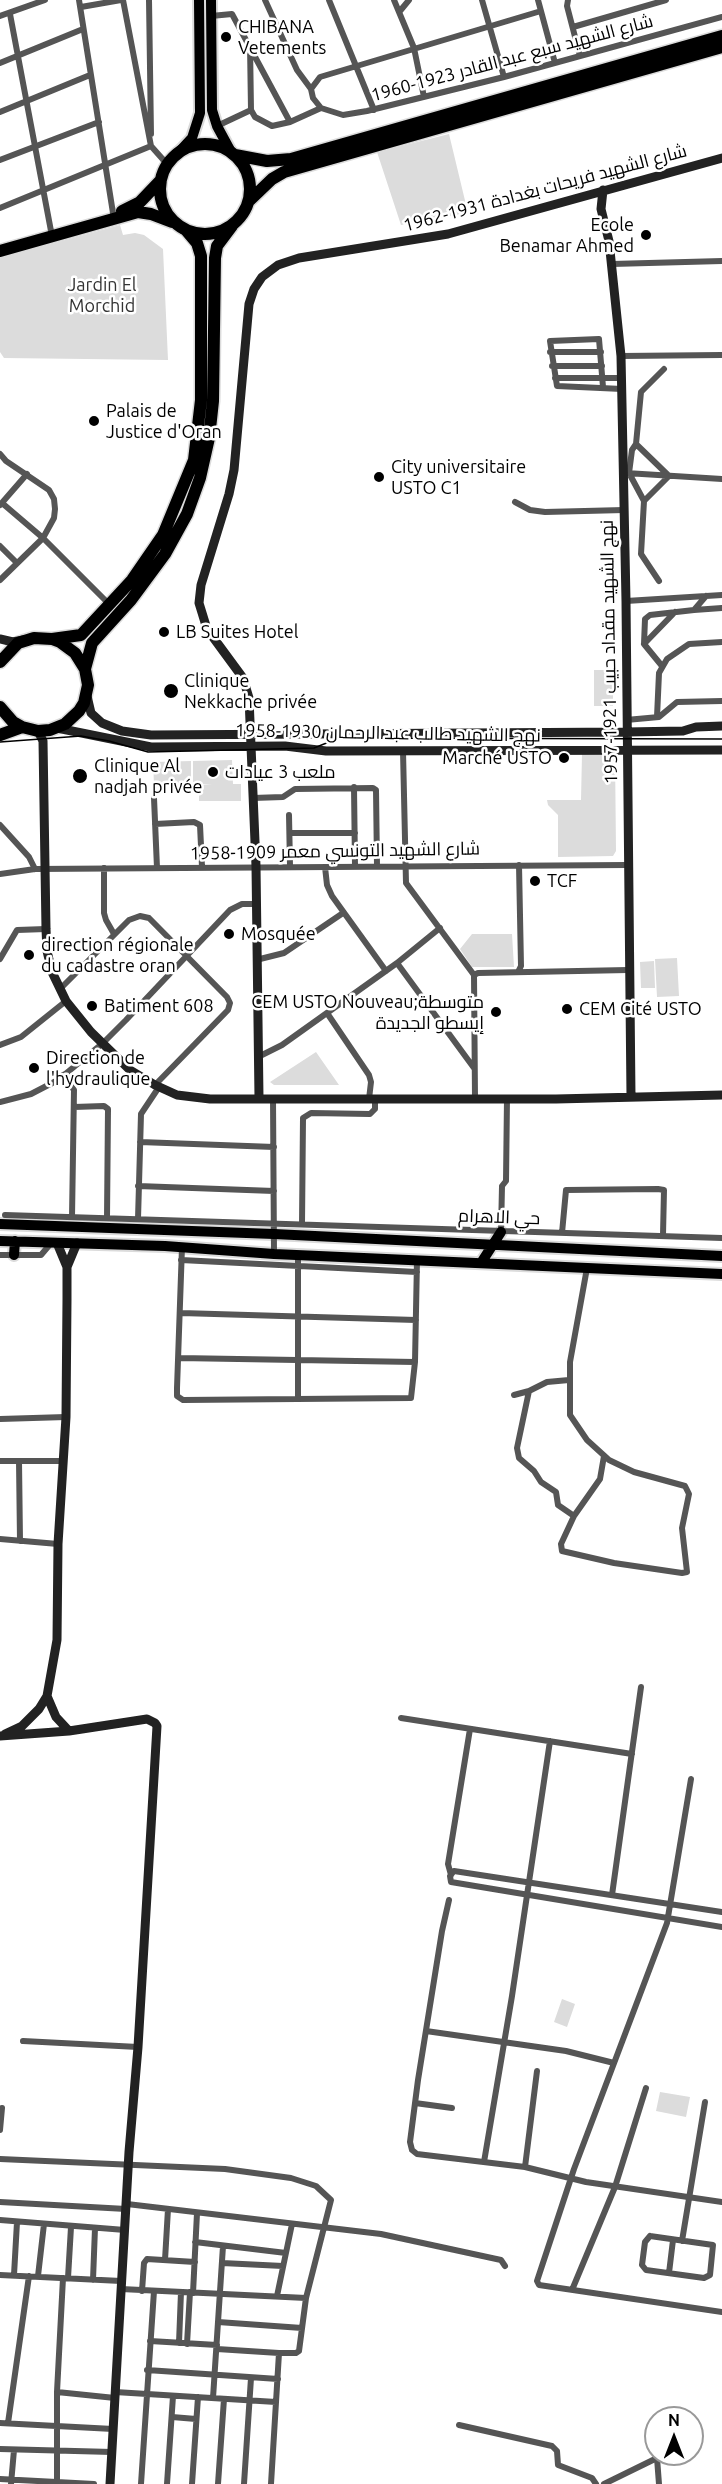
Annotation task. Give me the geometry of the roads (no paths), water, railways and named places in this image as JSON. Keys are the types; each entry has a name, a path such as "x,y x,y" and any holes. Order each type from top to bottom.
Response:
{"highway":[{"path":"0,662 11,648 26,640 52,639 81,634 110,605 132,580 163,535 194,460 201,400 201,256 197,243 163,206 160,191 167,164 179,152 204,143 267,161 291,159 722,36"},
{"path":"249,201 272,179 293,169 722,47"},
{"path":"0,707 13,722 38,731 57,728 73,718 87,694 85,669 92,643 131,600 165,554 187,514 200,478 209,438 213,401 214,258 217,246 243,215 249,201 251,186 248,172 233,152"},
{"path":"0,245 113,213 140,202 161,180"},
{"path":"0,251 138,212 152,213 181,227 206,234 220,232 232,226"},
{"path":"52,639 75,653 85,669"},
{"path":"0,735 22,727"}],"main road":[{"path":"179,152 192,138 200,113 200,0"},
{"path":"211,0 212,101 217,126 233,152"},
{"path":"3,1219 13,1224 274,1229 493,1245 722,1256"},
{"path":"481,1263 501,1232"},
{"path":"0,1241 182,1247 417,1266 481,1263 722,1276"},
{"path":"14,1255 15,1241"}],"street":[{"path":"0,16 45,0"},
{"path":"113,213 80,3 122,0 151,146 167,164"},
{"path":"150,0 151,146"},
{"path":"250,45 251,110 255,117 272,126 290,122 321,108 297,69 265,0"},
{"path":"329,0 374,110"},
{"path":"394,0 414,48 424,97"},
{"path":"400,11 409,0"},
{"path":"482,0 504,77"},
{"path":"538,0 555,63"},
{"path":"568,0 580,56"},
{"path":"573,27 666,0"},
{"path":"311,89 320,77 357,64 541,11"},
{"path":"10,14 51,231"},
{"path":"211,16 232,14 290,122"},
{"name":"شارع الشهيد سبع عبد القادر 1923-1960","path":"321,108 344,115 374,110 722,17"},
{"path":"0,63 83,29"},
{"path":"0,112 90,75"},
{"path":"217,126 251,110"},
{"path":"0,160 99,122"},
{"path":"0,208 151,146"},
{"name":"شارع الشهيد فريحات بغدادة 1931-1962","path":"259,1098 256,866 248,690 243,678 207,629 202,616 199,595 234,470 249,304 254,289 262,277 279,265 299,258 424,239 722,158"},
{"name":"نهج الشهيد مقداد حبيب 1921-1957","path":"603,190 601,208 612,264 621,356 626,472 624,510 631,1096"},
{"path":"581,197 601,208"},
{"path":"612,264 722,261"},
{"path":"603,387 600,342 596,338 553,339 549,344 552,366 556,384 560,387 622,389"},
{"path":"550,352 601,352"},
{"path":"621,356 722,355"},
{"path":"552,366 602,366"},
{"path":"658,581 641,554 644,501 626,472 636,444 641,392 663,369"},
{"path":"555,378 621,378"},
{"path":"636,444 669,476"},
{"path":"0,454 6,461 49,490 54,499 54,518 43,538 0,580"},
{"path":"626,472 722,479"},
{"path":"27,474 1,504 43,538 110,605"},
{"path":"644,501 669,476"},
{"path":"515,502 530,510 545,512 624,510"},
{"path":"0,546 17,563"},
{"path":"626,601 722,595"},
{"path":"694,610 706,596"},
{"path":"662,666 644,644 645,620 650,615 722,608"},
{"path":"644,644 675,612"},
{"path":"0,639 13,642 26,640"},
{"path":"657,717 659,673 667,659 689,644 722,642"},
{"name":"نهج الشهيد طالب عبد الرحمان 1930-1958","path":"87,694 91,712 102,723 122,731 151,735 626,732 684,731 696,727 722,726"},
{"path":"626,720 657,717 677,702 722,701"},
{"name":"نهج الشهيد طالب عبد الرحمان 1930-1958","path":"57,728 152,747 293,747 326,751 722,750"},
{"path":"38,731 43,741 39,869 48,960 66,1001 130,1070 157,1086 177,1095 201,1098 372,1099 722,1095"},
{"path":"403,751 406,883 474,975 475,1098"},
{"path":"253,798 283,797 295,789 354,787 376,789 377,866"},
{"path":"354,787 355,866"},
{"path":"154,798 157,868"},
{"path":"290,815 290,866"},
{"path":"155,824 194,822 200,825 202,867"},
{"path":"0,825 39,869"},
{"path":"290,832 355,833"},
{"path":"518,972 521,966 519,865"},
{"name":"شارع الشهيد التونسي معمر 1909-1958","path":"0,873 39,869 256,866 627,865"},
{"path":"325,867 329,890 386,971"},
{"path":"105,868 104,913 114,934"},
{"path":"0,1102 31,1094 47,1087 63,1075 103,1043 230,910 242,904 255,904"},
{"path":"256,960 284,953 343,913"},
{"path":"60,990 114,934 135,917 145,917 227,997 230,1006 157,1086 141,1114 138,1219"},
{"path":"258,1058 282,1045 386,971 440,928"},
{"path":"0,959 17,930 46,929"},
{"path":"397,963 474,1069"},
{"path":"474,975 628,970"},
{"path":"0,1045 21,1037 66,1001"},
{"path":"302,1224 303,1118 311,1113 370,1114 375,1109 369,1075 327,1013"},
{"path":"63,1075 73,1086 72,1216"},
{"path":"273,1098 274,1254"},
{"path":"501,1232 502,1186 506,1181 507,1098"},
{"path":"74,1107 104,1106 108,1109 107,1218"},
{"path":"140,1142 273,1147"},
{"path":"138,1186 274,1191"},
{"path":"562,1233 566,1190 658,1189 664,1191 663,1234"},
{"path":"0,1208 3,1219"},
{"name":"حي الاهرام","path":"3,1219 72,1216 274,1229 302,1224 501,1232 663,1234 722,1238"},
{"path":"0,1255 41,1255 54,1243 67,1267"},
{"path":"0,1736 22,1726 39,1709 47,1696 57,1640 58,1544 66,1417 67,1267 77,1243"},
{"path":"181,1260 297,1267 417,1266 413,1394 409,1399 180,1399 177,1393 181,1313 181,1260 182,1247"},
{"path":"298,1255 298,1399"},
{"path":"586,1270 569,1380 570,1415 587,1440 604,1456 623,1468 685,1486 689,1494 682,1531 688,1571 682,1573 564,1552 561,1544 573,1516 598,1483 604,1456"},
{"path":"181,1313 416,1320"},
{"path":"178,1358 299,1362 415,1362"},
{"path":"514,1395 547,1382 569,1380"},
{"path":"529,1391 517,1448 519,1458 531,1467 542,1482 556,1492 558,1505 573,1516"},
{"path":"0,1419 66,1417"},
{"path":"0,1461 63,1461"},
{"path":"19,1461 20,1541"},
{"path":"0,1539 58,1544"},
{"path":"612,1895 641,1687"},
{"path":"47,1696 56,1717 69,1731"},
{"path":"401,1718 632,1754"},
{"path":"0,1736 69,1731 147,1719 155,1722 157,1726 110,2484"},
{"path":"470,1729 447,1864 452,1882 722,1927"},
{"path":"484,2162 550,1741"},
{"path":"691,1779 668,1919 572,2178 537,2281 539,2286 722,2312"},
{"path":"451,1875 454,1871 722,1912"},
{"path":"449,1900 415,2103 410,2142 414,2152 525,2167 615,2187 722,2202"},
{"path":"426,2031 566,2051 614,2063"},
{"path":"23,2041 138,2047"},
{"path":"525,2167 537,2071"},
{"path":"572,2290 615,2187 646,2088"},
{"path":"682,2241 705,2102"},
{"path":"415,2103 452,2108"},
{"path":"0,2130 2,2108"},
{"path":"0,2159 225,2169 291,2178 316,2186 331,2200 306,2298 298,2352 279,2353 150,2341"},
{"path":"0,2202 168,2209 381,2234 501,2260 505,2266"},
{"path":"165,2260 168,2209"},
{"path":"183,2344 192,2293 197,2213"},
{"path":"0,2220 125,2230"},
{"path":"14,2275 17,2222"},
{"path":"38,2277 44,2224"},
{"path":"277,2296 292,2224"},
{"path":"57,2483 57,2392 71,2227"},
{"path":"93,2280 95,2228"},
{"path":"650,2236 682,2241 713,2246 710,2275 704,2278 646,2270 642,2265 645,2242 650,2236"},
{"path":"669,2273 673,2240"},
{"path":"195,2242 286,2253"},
{"path":"213,2398 224,2246"},
{"path":"142,2290 145,2260 150,2258 195,2262"},
{"path":"222,2263 283,2266"},
{"path":"0,2275 93,2280 154,2291 306,2298"},
{"path":"8,2423 29,2276"},
{"path":"141,2484 154,2291"},
{"path":"182,2292 183,2344"},
{"path":"218,2322 302,2328"},
{"path":"270,2484 279,2353"},
{"path":"147,2370 278,2379"},
{"path":"244,2484 251,2378"},
{"path":"57,2392 146,2394 276,2402"},
{"path":"166,2484 173,2396"},
{"path":"192,2484 198,2397"},
{"path":"218,2484 224,2399"},
{"path":"172,2417 196,2419"},
{"path":"0,2423 113,2429"},
{"path":"459,2425 552,2446 557,2451 558,2465 592,2478 596,2484"},
{"path":"0,2449 112,2452"},
{"path":"11,2482 14,2450"},
{"path":"604,2484 657,2458 659,2484"},
{"path":"0,2479 11,2482 94,2484"}],"tram line":[{"path":"0,742 81,736 148,752 314,748 339,738 722,739"}],"place":[{"name":"CHIBANA Vetements","path":"226,37"},
{"name":"Ecole Benamar Ahmed","path":"646,235"},
{"name":"Palais de Justice d'Oran","path":"94,421"},
{"name":"City universitaire USTO C1","path":"379,477"},
{"name":"LB Suites Hotel","path":"164,632"},
{"name":"Clinique Nekkache privée","path":"171,691"},
{"name":"Marché USTO","path":"564,758"},
{"name":"ملعب 3 عيادات","path":"213,772"},
{"name":"Clinique Al nadjah privée","path":"80,776"},
{"name":"TCF","path":"535,881"},
{"name":"Mosquée","path":"229,934"},
{"name":"direction régionale du cadastre oran","path":"29,955"},
{"name":"Batiment 608","path":"92,1006"},
{"name":"CEM Cité USTO","path":"567,1009"},
{"name":"CEM USTO Nouveau;متوسطة إيسطو الجديدة","path":"496,1012"},
{"name":"Direction de l'hydraulique","path":"34,1068"}],"park label":[{"name":"Jardin El Morchid","path":"102,295"}]}
